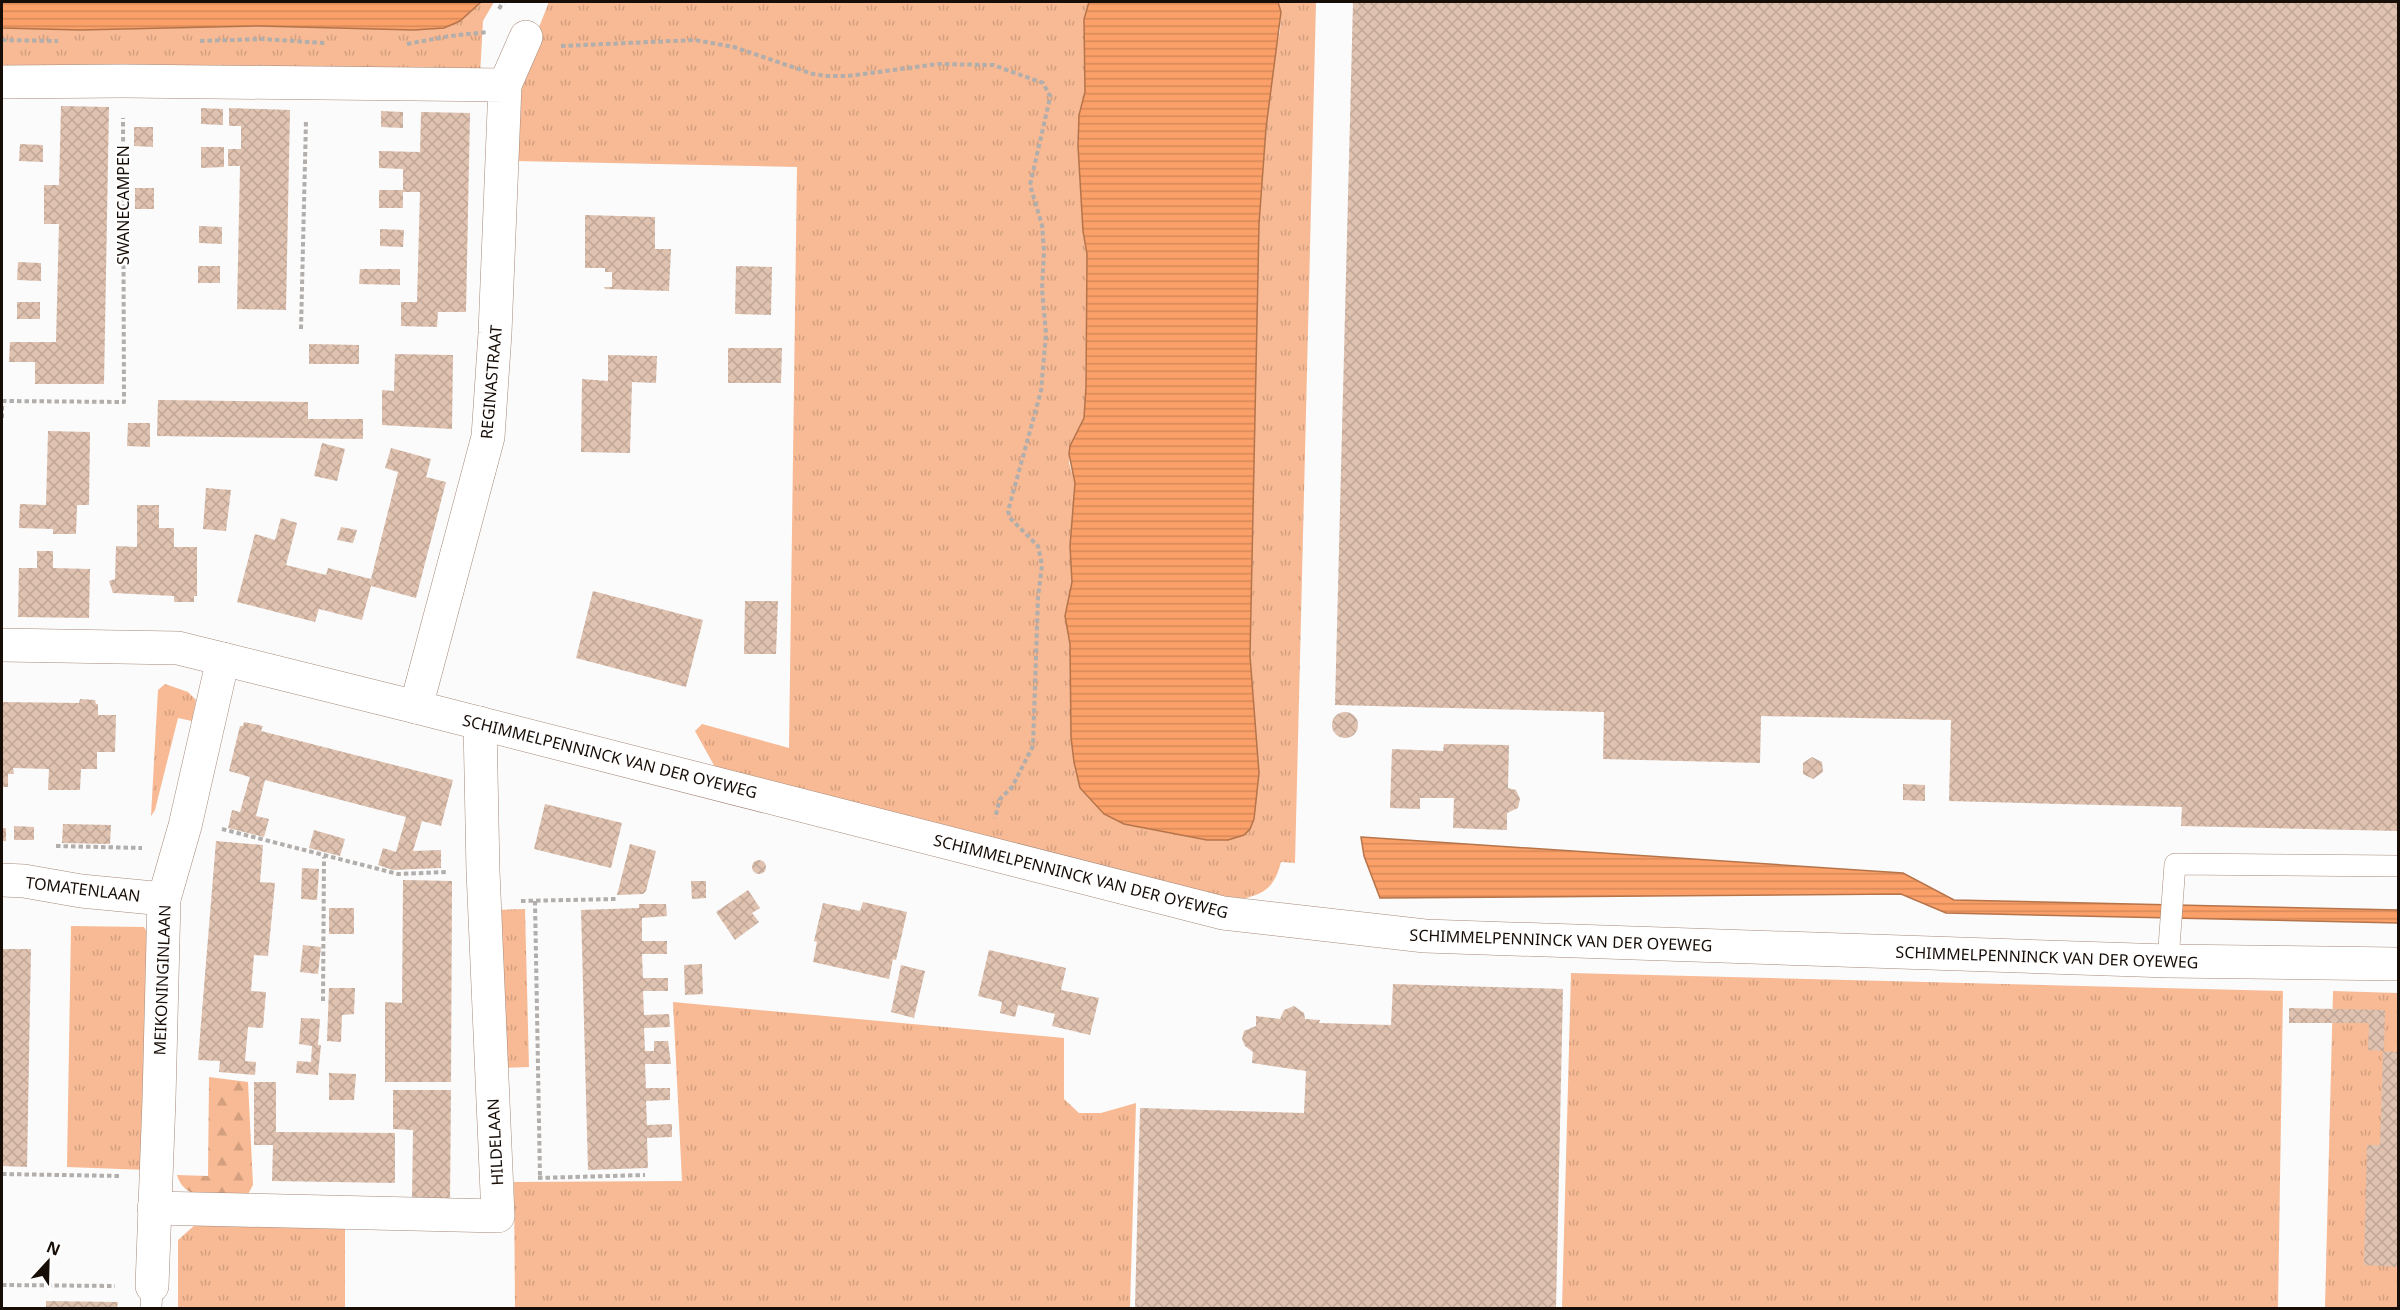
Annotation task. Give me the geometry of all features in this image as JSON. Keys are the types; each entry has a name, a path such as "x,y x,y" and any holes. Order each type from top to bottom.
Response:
{"street":[{"name":"REGINASTRAAT","path":"416,707 488,437 495,333 493,85 526,37"},
{"path":"2,82 493,85"},
{"name":"SCHIMMELPENNINCK VAN DER OYEWEG","path":"2,645 178,648 480,723 1223,914 1425,936 2170,945 2398,964"},
{"name":"MEIKONINGINLAAN","path":"152,1298 164,899 182,834 223,659"},
{"name":"HILDELAAN","path":"155,1192 498,1216 483,887 480,723"},
{"name":"TOMATENLAAN","path":"2,880 164,899"}],"lane":[{"path":"2170,945 2175,864 2398,866"}],"path":[{"path":"407,44 488,32"},
{"path":"526,37 558,46 695,40 734,47 763,55 813,74 827,76 848,76 938,64 993,65 1027,75 1043,83 1047,89 1050,96 1049,102 1030,185 1042,225 1044,251 1042,289 1046,334 1041,392 1008,511 1010,518 1038,546 1042,558 1037,627 1034,735 1030,754 1021,771 1012,787 1000,799 986,852"},
{"path":"190,42 262,39 327,43"},
{"path":"2,40 60,41"},
{"name":"SWANECAMPEN","path":"2,401 124,402 123,81"},
{"path":"301,329 307,83"},
{"path":"2,401 2,418"},
{"path":"49,846 182,834 324,857 398,874 483,887 535,901 616,898"},
{"path":"323,1000 324,857"},
{"path":"535,901 540,1178"},
{"path":"2,1174 155,1192"},
{"path":"497,1179 645,1175"},
{"path":"2,1285 152,1298"}],"green space":[{"path":"481,2 494,2 483,21 480,75 2,68 2,28 80,30 259,26 414,30 470,13"},
{"path":"549,2 1089,2 1084,19 1085,92 1079,115 1078,146 1083,231 1087,254 1086,387 1084,418 1070,446 1069,463 1075,483 1070,546 1072,582 1065,616 1070,644 1071,737 1074,762 1077,777 1104,814 1124,824 1207,840 1258,773 1250,656 1259,224 1266,128 1275,52 1280,31 1281,12 1278,2 1316,2 1295,863 1281,862 1275,878 1267,889 1238,900 716,769 695,731 702,724 789,748 797,167 515,161 516,85"},
{"path":"165,684 188,692 196,700 192,721 178,718 155,810 151,816 158,690"},
{"path":"525,909 529,1067 500,1068 496,910"},
{"path":"71,926 144,927 151,939 147,1170 67,1167"},
{"path":"1571,973 2283,991 2278,1308 1562,1308"},
{"path":"2333,991 2398,993 2398,1308 2325,1308"},
{"path":"673,1002 1064,1038 1064,1099 1079,1113 1101,1113 1136,1103 1130,1308 515,1308 514,1182 682,1181"},
{"path":"209,1077 248,1082 253,1185 247,1196 216,1197 196,1194 188,1191 181,1184 177,1175 208,1176"},
{"path":"196,1224 345,1228 345,1308 178,1308 178,1240"}],"shaded area":[{"path":"2,2 481,2 460,21 444,28 414,30 259,26 80,30 2,28"},
{"path":"1089,2 1278,2 1281,12 1266,128 1259,224 1250,656 1259,773 1254,819 1250,829 1244,835 1228,840 1207,840 1124,824 1104,814 1080,788 1074,762 1071,737 1070,644 1065,616 1072,582 1070,546 1075,483 1069,454 1070,446 1084,418 1086,387 1087,254 1083,231 1078,146 1079,115 1085,92 1084,19"},
{"path":"1361,837 1903,873 1954,900 2398,910 2398,923 1946,913 1901,894 1380,898 1364,856"}],"building":[{"path":"1353,2 2398,2 2398,831 2181,826 2182,807 1949,801 1951,720 1761,716 1760,763 1603,759 1604,712 1335,705"},
{"path":"61,106 109,107 104,384 35,384 35,362 9,362 10,342 56,342 59,224 44,224 44,185 59,185"},
{"path":"201,108 223,109 223,125 201,124"},
{"path":"229,108 290,110 286,310 237,309 240,166 228,166 228,149 241,149 241,126 229,126"},
{"path":"381,111 403,112 403,128 381,127"},
{"path":"421,112 470,113 466,312 438,312 437,327 401,326 401,302 417,302 420,192 403,192 403,208 379,208 379,190 403,190 403,169 379,168 379,151 420,152"},
{"path":"134,127 153,127 153,147 134,146"},
{"path":"20,144 43,145 43,162 19,161"},
{"path":"201,147 224,147 224,167 201,168"},
{"path":"135,188 154,188 154,209 135,209"},
{"path":"585,215 655,217 655,249 671,249 669,291 605,289 604,287 612,287 612,272 605,272 605,268 585,268"},
{"path":"199,226 222,227 222,244 199,243"},
{"path":"380,229 404,230 403,247 380,246"},
{"path":"18,262 41,263 41,281 17,280"},
{"path":"198,266 220,266 220,283 198,283"},
{"path":"736,266 772,267 771,315 735,314"},
{"path":"360,269 400,269 400,285 359,284"},
{"path":"17,302 40,302 40,319 17,319"},
{"path":"309,344 359,345 359,364 309,364"},
{"path":"728,348 782,348 781,383 728,383"},
{"path":"395,354 453,355 452,429 382,425 382,390 394,391"},
{"path":"608,355 657,356 656,383 632,382 630,453 581,452 582,379 608,381"},
{"path":"158,400 308,402 308,419 363,419 363,439 157,436"},
{"path":"128,423 150,423 150,447 127,446"},
{"path":"48,431 90,432 89,505 77,505 76,534 53,534 53,529 19,528 20,504 46,505"},
{"path":"322,443 345,449 337,481 314,476"},
{"path":"391,448 431,459 426,477 446,482 416,598 371,586 362,620 319,609 315,622 237,602 255,534 275,540 281,518 297,523 286,565 326,575 328,568 371,579 398,472 385,468"},
{"path":"206,488 231,490 226,531 203,529"},
{"path":"137,505 159,505 159,528 174,528 174,547 197,547 197,596 194,596 194,602 174,602 174,596 113,593 109,581 115,579 116,546 137,547"},
{"path":"341,527 357,530 353,543 337,540"},
{"path":"37,551 53,551 53,568 90,569 89,618 18,617 19,568 37,568"},
{"path":"593,591 703,620 686,687 576,658"},
{"path":"745,601 778,601 776,654 744,654"},
{"path":"80,699 95,700 98,704 98,715 116,715 115,752 97,752 97,769 81,769 80,790 48,790 49,769 13,768 14,774 8,774 8,787 2,787 2,702 79,703"},
{"path":"1345,712 1355,715 1358,725 1355,735 1345,738 1335,735 1332,725 1335,715"},
{"path":"244,722 263,726 261,731 453,780 441,826 422,821 413,851 441,850 441,868 393,870 378,865 383,848 396,852 406,817 265,780 256,816 269,819 264,837 228,828 232,810 240,812 250,777 229,771 240,726 243,726"},
{"path":"1444,744 1509,745 1508,788 1516,790 1520,799 1518,808 1507,813 1507,830 1453,828 1454,798 1420,798 1420,809 1390,808 1392,749 1443,751"},
{"path":"1812,757 1822,762 1823,772 1813,779 1803,774 1803,763"},
{"path":"1903,784 1925,785 1925,801 1903,800"},
{"path":"545,804 622,823 611,868 534,849"},
{"path":"63,824 111,825 110,844 62,843"},
{"path":"14,826 34,827 34,840 14,840"},
{"path":"2,828 6,828 6,841 2,841"},
{"path":"314,830 345,839 340,856 309,848"},
{"path":"216,841 263,845 260,882 275,883 268,956 254,955 251,991 266,992 263,1028 248,1027 245,1061 256,1062 255,1075 219,1072 220,1061 198,1060"},
{"path":"630,844 656,851 646,891 643,894 617,895"},
{"path":"759,860 764,862 766,867 764,872 759,874 754,872 752,867 754,862"},
{"path":"302,868 319,869 317,900 301,899"},
{"path":"403,880 452,881 451,1082 385,1082 385,1002 402,1003"},
{"path":"691,881 706,881 706,898 692,899"},
{"path":"748,890 760,908 752,913 759,922 735,940 716,912"},
{"path":"863,902 907,912 896,960 893,959 889,979 813,962 817,942 814,941 823,903 860,911"},
{"path":"639,904 666,904 667,916 642,918 642,941 667,941 667,954 642,954 643,978 668,978 668,991 643,991 644,1015 669,1014 670,1027 644,1028 645,1051 654,1051 654,1041 668,1041 671,1064 645,1064 646,1088 670,1088 670,1100 646,1101 647,1125 672,1124 672,1137 647,1138 648,1168 588,1170 581,910 639,908"},
{"path":"329,908 354,908 354,934 329,934"},
{"path":"303,945 321,947 318,974 300,972"},
{"path":"2,949 31,949 27,1167 2,1166"},
{"path":"989,950 1066,968 1061,990 1099,998 1090,1035 1052,1026 1055,1014 1018,1005 1015,1017 1000,1013 1002,1002 978,996"},
{"path":"702,964 703,994 685,995 684,965"},
{"path":"901,965 925,971 914,1018 891,1012"},
{"path":"1393,984 1563,989 1556,1308 1135,1308 1140,1108 1304,1113 1306,1071 1252,1063 1253,1052 1245,1046 1242,1039 1244,1031 1256,1026 1256,1016 1280,1019 1284,1010 1294,1006 1304,1013 1305,1019 1320,1020 1319,1023 1391,1025"},
{"path":"329,988 355,988 354,1014 342,1015 341,1042 327,1041"},
{"path":"2289,1008 2385,1010 2384,1051 2368,1050 2369,1023 2289,1023"},
{"path":"301,1018 320,1019 318,1045 321,1045 318,1075 296,1073 297,1061 311,1062 312,1046 299,1044"},
{"path":"2383,1051 2398,1052 2398,1267 2364,1265 2367,1145 2380,1145"},
{"path":"329,1073 356,1074 354,1100 329,1100"},
{"path":"254,1082 276,1082 276,1132 395,1133 395,1183 272,1181 273,1145 254,1145"},
{"path":"393,1090 451,1090 450,1202 412,1202 413,1130 393,1129"},
{"path":"46,1301 118,1302 117,1308 46,1308"}]}
